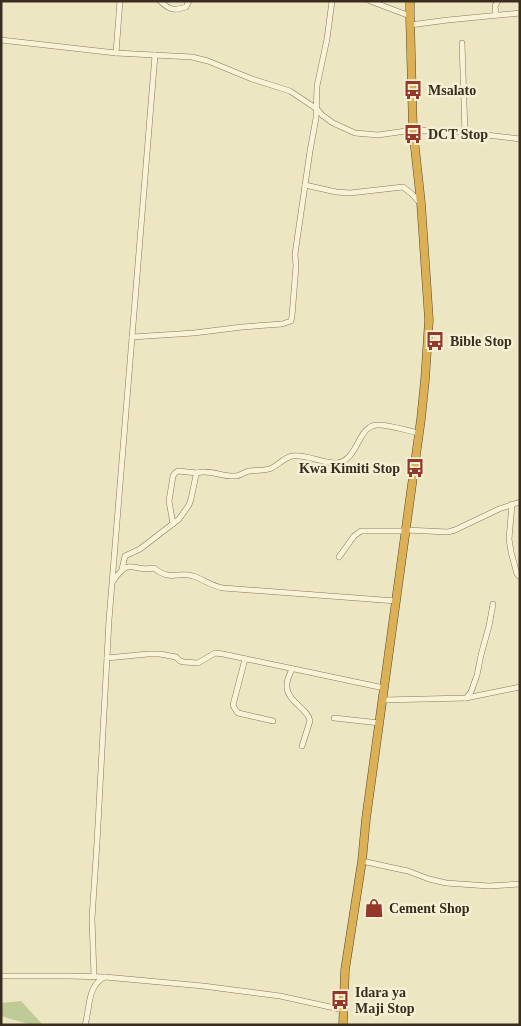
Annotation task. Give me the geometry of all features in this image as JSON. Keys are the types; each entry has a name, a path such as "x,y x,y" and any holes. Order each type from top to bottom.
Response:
{"highway":[{"path":"343,1025 345,970 362,860 426,380 429,320 414,130 410,1"}],"street":[{"path":"116,53 120,1"},
{"path":"160,1 168,8 175,10 186,6 189,1"},
{"path":"132,337 194,333 282,324 291,321 296,274 295,254 316,110 317,86 327,39 332,1"},
{"path":"370,1 410,16"},
{"path":"496,15 495,6 498,1"},
{"path":"410,25 520,13"},
{"path":"1,40 116,53 192,57 208,61 252,79 290,91 333,122 355,133 378,136 414,130 520,139"},
{"path":"462,43 465,133"},
{"path":"94,977 92,918 112,581 154,55"},
{"path":"305,185 350,193 403,187 421,203"},
{"path":"174,524 169,501 175,472 207,472 233,476 249,471 272,468 290,456 308,456 327,462 338,463 353,453 368,428 378,425 419,433"},
{"path":"112,581 122,569 125,556 140,549 174,524 184,513 192,499 197,473"},
{"path":"339,557 354,536 361,531 406,530 448,532 520,502"},
{"path":"512,504 509,543 517,574 520,577"},
{"path":"122,569 132,566 144,569 154,568 165,575 190,575 214,586 230,589 396,601"},
{"path":"466,698 477,675 493,604"},
{"path":"107,658 160,654 176,657 184,662 198,663 215,653 384,688"},
{"path":"245,659 233,705 234,709 238,713 273,721"},
{"path":"292,669 287,689 292,699 309,717 310,721 302,746"},
{"path":"383,700 466,698 520,687"},
{"path":"334,718 380,723"},
{"path":"362,860 402,869 446,883 489,886 520,884"},
{"path":"1,976 105,977 203,986 280,996 344,1010"},
{"path":"85,1025 94,986 105,977"}],"green space":[{"path":"21,1001 42,1024 31,1025 1,1016 1,1003"}],"place":[{"name":"Msalato","path":"413,90"},
{"name":"DCT Stop","path":"413,134"},
{"name":"Bible Stop","path":"435,341"},
{"name":"Kwa Kimiti Stop","path":"415,468"},
{"name":"Cement Shop","path":"374,908"},
{"name":"Idara ya Maji Stop","path":"340,1000"}]}
